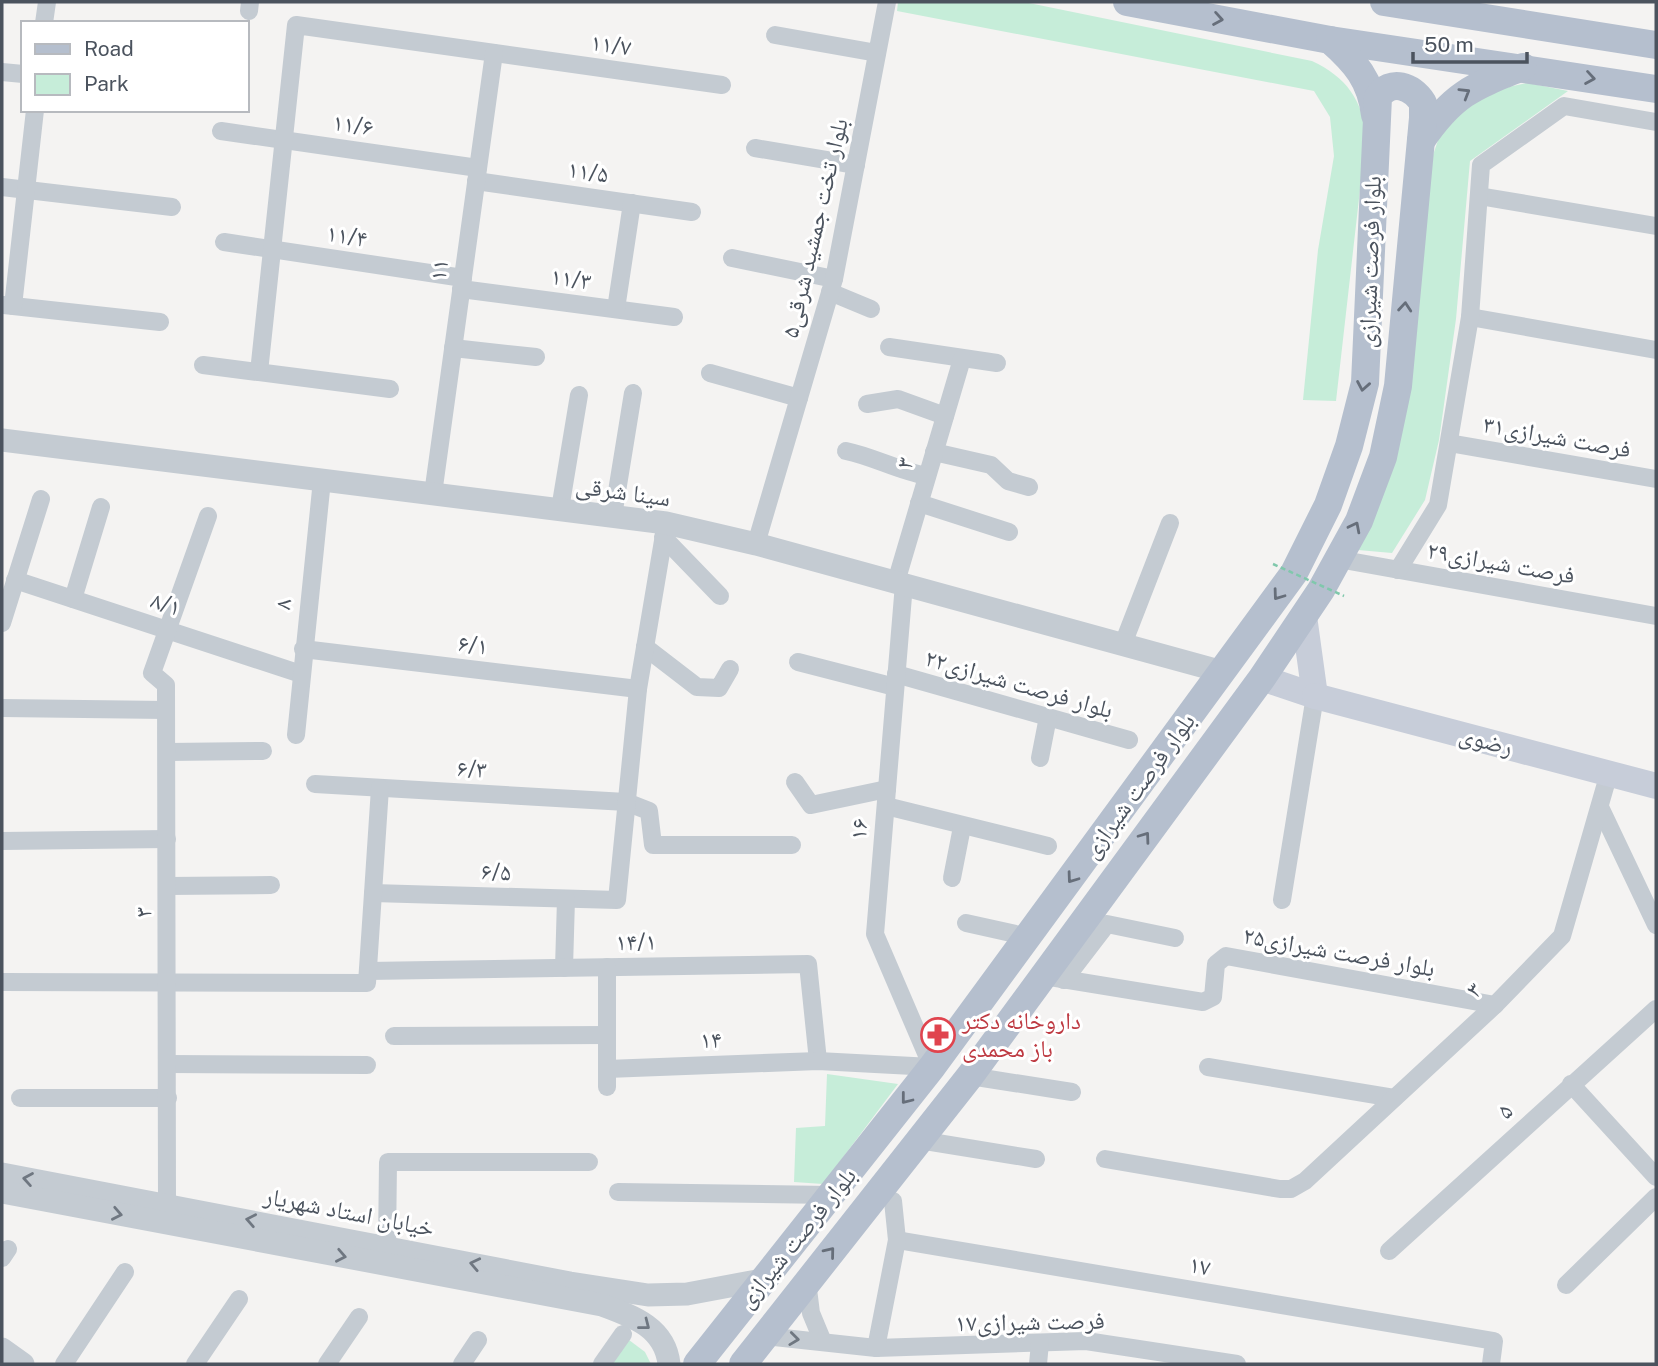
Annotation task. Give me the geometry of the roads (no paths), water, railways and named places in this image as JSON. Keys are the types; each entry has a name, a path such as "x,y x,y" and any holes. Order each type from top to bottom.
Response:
{"main road":[{"path":"1127,2 1330,40 1524,67 1656,89"},
{"path":"1496,2 1518,23"},
{"path":"1393,3 1656,45"},
{"path":"1330,40 1354,61 1368,82 1375,122"},
{"path":"1421,141 1439,114 1458,96 1524,67"},
{"name":"بلوار فرصت شیرازی","path":"697,1364 932,1067 1030,937 1294,573 1328,505 1349,446 1365,383 1378,97 1382,90 1394,85 1405,86 1418,95 1423,103 1398,386 1383,457 1359,521 1304,616 1095,923 1054,978 970,1076 807,1280 743,1364"},
{"path":"1304,616 1315,696"},
{"name":"رضوی","path":"1262,678 1315,696 1656,786"}],"street":[{"path":"44,21 47,2"},
{"name":"بلوار تخت جمشید شرقی۵","path":"756,544 832,286 887,2"},
{"name":"۱۱/۷","path":"284,140 296,25 722,85"},
{"path":"775,35 877,53"},
{"name":"۱۱","path":"433,494 494,53"},
{"path":"2,72 21,74"},
{"path":"1398,570 1438,505 1471,317 1481,165 1564,106 1656,122"},
{"path":"35,112 26,190 7,305 160,322"},
{"name":"۱۱/۶","path":"221,131 477,174"},
{"path":"258,372 284,140"},
{"path":"755,148 856,165"},
{"name":"۱۱/۵","path":"477,174 692,212"},
{"path":"2,187 172,207"},
{"path":"1479,197 1656,226"},
{"path":"616,309 632,203"},
{"name":"۱۱/۴","path":"224,242 462,284"},
{"path":"732,258 832,286 871,309"},
{"name":"۱۱/۳","path":"462,284 674,317"},
{"path":"1471,317 1656,350"},
{"path":"889,347 997,363"},
{"path":"453,348 536,357"},
{"name":"۳","path":"900,583 919,503 962,359"},
{"path":"203,365 390,389"},
{"path":"709,373 799,398"},
{"path":"613,516 634,393"},
{"path":"560,509 579,396"},
{"path":"867,404 898,399 945,416"},
{"name":"سینا شرقی","path":"2,440 613,516 665,530 756,544 1223,671"},
{"name":"فرصت شیرازی۳۱","path":"1449,443 1656,479"},
{"path":"846,451 864,455 900,471 927,476"},
{"path":"934,452 991,465 1008,481 1029,487"},
{"name":"۸","path":"296,735 322,480"},
{"path":"2,623 41,499"},
{"path":"919,503 1009,532"},
{"path":"73,599 101,507"},
{"path":"169,631 208,516"},
{"path":"1123,644 1170,523"},
{"path":"665,530 720,596"},
{"path":"665,530 638,689 626,802 649,811 653,845 792,845"},
{"name":"فرصت شیرازی۲۹","path":"1338,559 1656,616"},
{"name":"۸/۱","path":"15,580 301,674"},
{"name":"۱۶","path":"900,583 896,680 875,934 932,1067"},
{"name":"۳","path":"167,1204 166,685 152,673 169,631"},
{"path":"645,647 697,687 719,688 730,669"},
{"name":"۶/۱","path":"303,649 638,689"},
{"name":"بلوار فرصت شیرازی۲۲","path":"798,662 896,680 1129,740"},
{"path":"1282,900 1315,696"},
{"path":"2,708 166,710"},
{"path":"1040,758 1048,717"},
{"path":"167,752 262,751"},
{"name":"۳","path":"1105,1159 1291,1189 1305,1181 1495,1005 1562,936 1609,773"},
{"path":"795,782 811,805 886,797 962,827 1048,846"},
{"name":"۶/۳","path":"314,784 626,802"},
{"path":"368,977 380,788"},
{"name":"۶/۵","path":"373,893 617,900 626,802"},
{"path":"1600,807 1656,922"},
{"path":"952,878 962,827"},
{"path":"2,841 167,839"},
{"path":"167,886 271,885"},
{"path":"564,968 566,899"},
{"path":"966,923 1030,937"},
{"path":"1095,923 1175,938"},
{"name":"بلوار فرصت شیرازی۲۵","path":"1054,978 1202,1002 1213,997 1216,964 1226,956 1495,1005"},
{"name":"۱۴/۱","path":"2,982 167,982 564,968 808,964 818,1061"},
{"path":"394,1036 607,1035 607,967"},
{"name":"۵","path":"1389,1251 1656,1009"},
{"name":"۱۴","path":"607,1035 607,1078 818,1061 932,1067"},
{"path":"168,1063 367,1065"},
{"path":"1208,1067 1394,1098"},
{"path":"970,1076 1072,1092"},
{"path":"1571,1084 1656,1177"},
{"path":"20,1098 168,1098"},
{"path":"919,1140 1036,1159"},
{"path":"387,1246 388,1161 589,1162"},
{"name":"خیابان استاد شهریار","path":"2,1174 570,1283 648,1295 687,1294 762,1280"},
{"name":"خیابان استاد شهریار","path":"2,1192 602,1305 643,1321 660,1338 669,1364"},
{"path":"618,1192 831,1195"},
{"path":"1566,1285 1656,1197"},
{"path":"876,1348 897,1240 893,1200"},
{"name":"۱۷","path":"897,1240 1494,1341 1491,1364"},
{"path":"64,1364 125,1272"},
{"path":"807,1280 811,1313 823,1342"},
{"path":"195,1364 239,1299"},
{"path":"327,1364 359,1317"},
{"path":"602,1364 623,1334"},
{"name":"۱۷فرصت شیرازی","path":"765,1336 932,1356 1040,1343 1086,1341 1184,1360 1237,1364"},
{"path":"462,1364 478,1340"},
{"path":"1038,1364 1040,1343"}],"place":[{"name":"داروخانه دکتر باز محمدی","path":"938,1035"}]}
